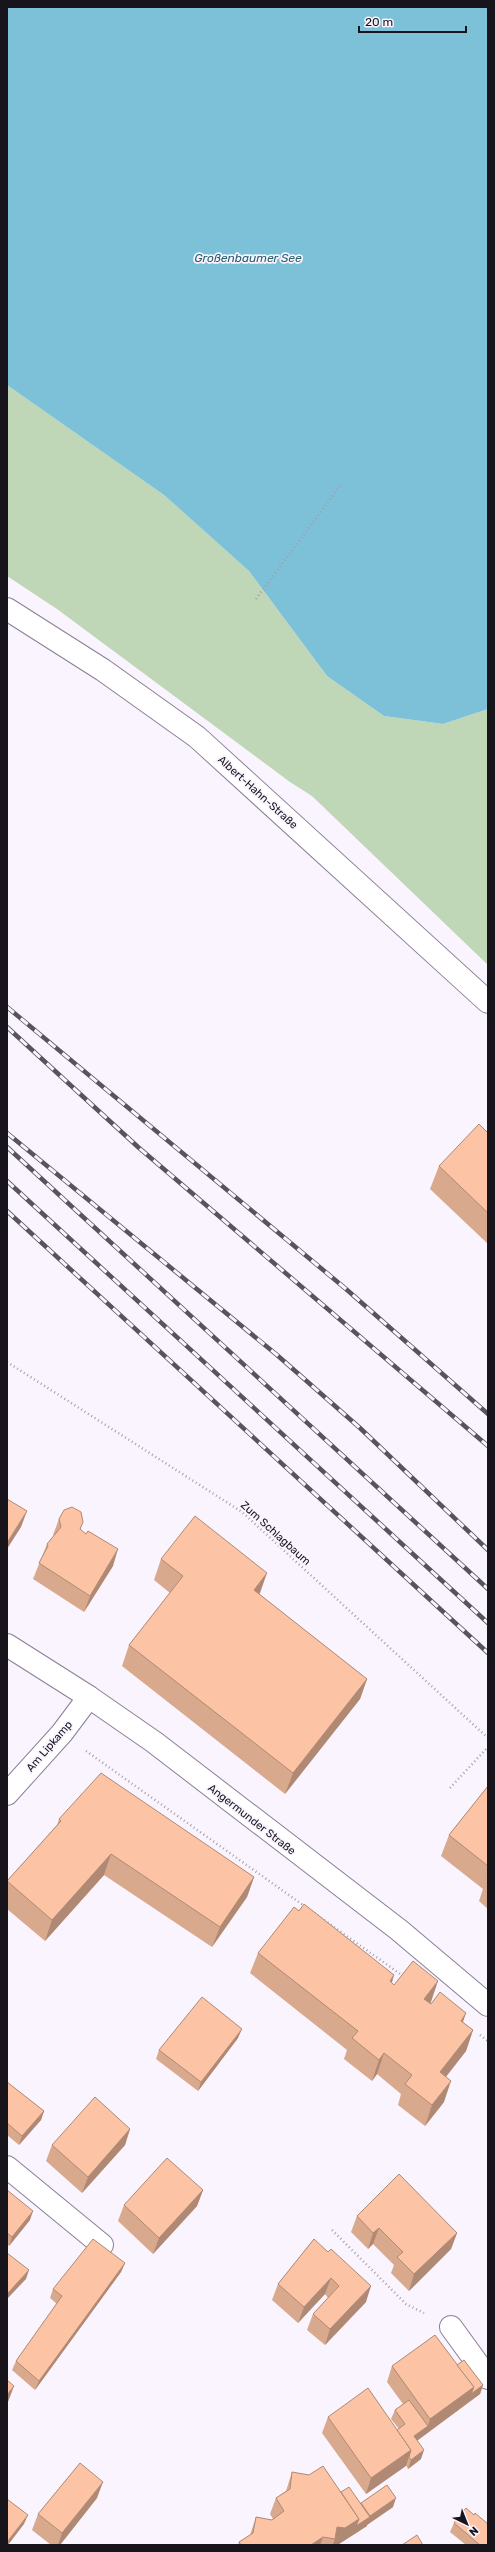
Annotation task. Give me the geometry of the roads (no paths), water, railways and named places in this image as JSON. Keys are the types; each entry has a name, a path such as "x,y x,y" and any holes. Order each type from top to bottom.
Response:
{"street":[{"name":"Albert-Hahn-Straße","path":"7,608 103,670 197,737 488,1002"},
{"name":"Angermunder Straße","path":"7,1645 154,1742 400,1930 488,2005"},
{"name":"Am Lipkamp","path":"7,1794 62,1733 89,1698"},
{"path":"7,2167 102,2245"},
{"path":"451,2327 488,2378"}],"water":[{"name":"Großenbaumer See","path":"7,7 488,7 488,709 443,724 384,716 327,676 249,571 164,495 7,385"}],"railway":[{"path":"7,1007 346,1289 488,1414"},
{"path":"7,1027 138,1147 488,1446"},
{"path":"7,1133 277,1355 360,1428 488,1550"},
{"path":"7,1147 488,1589"},
{"path":"7,1181 488,1623"},
{"path":"7,1211 488,1653"}]}
